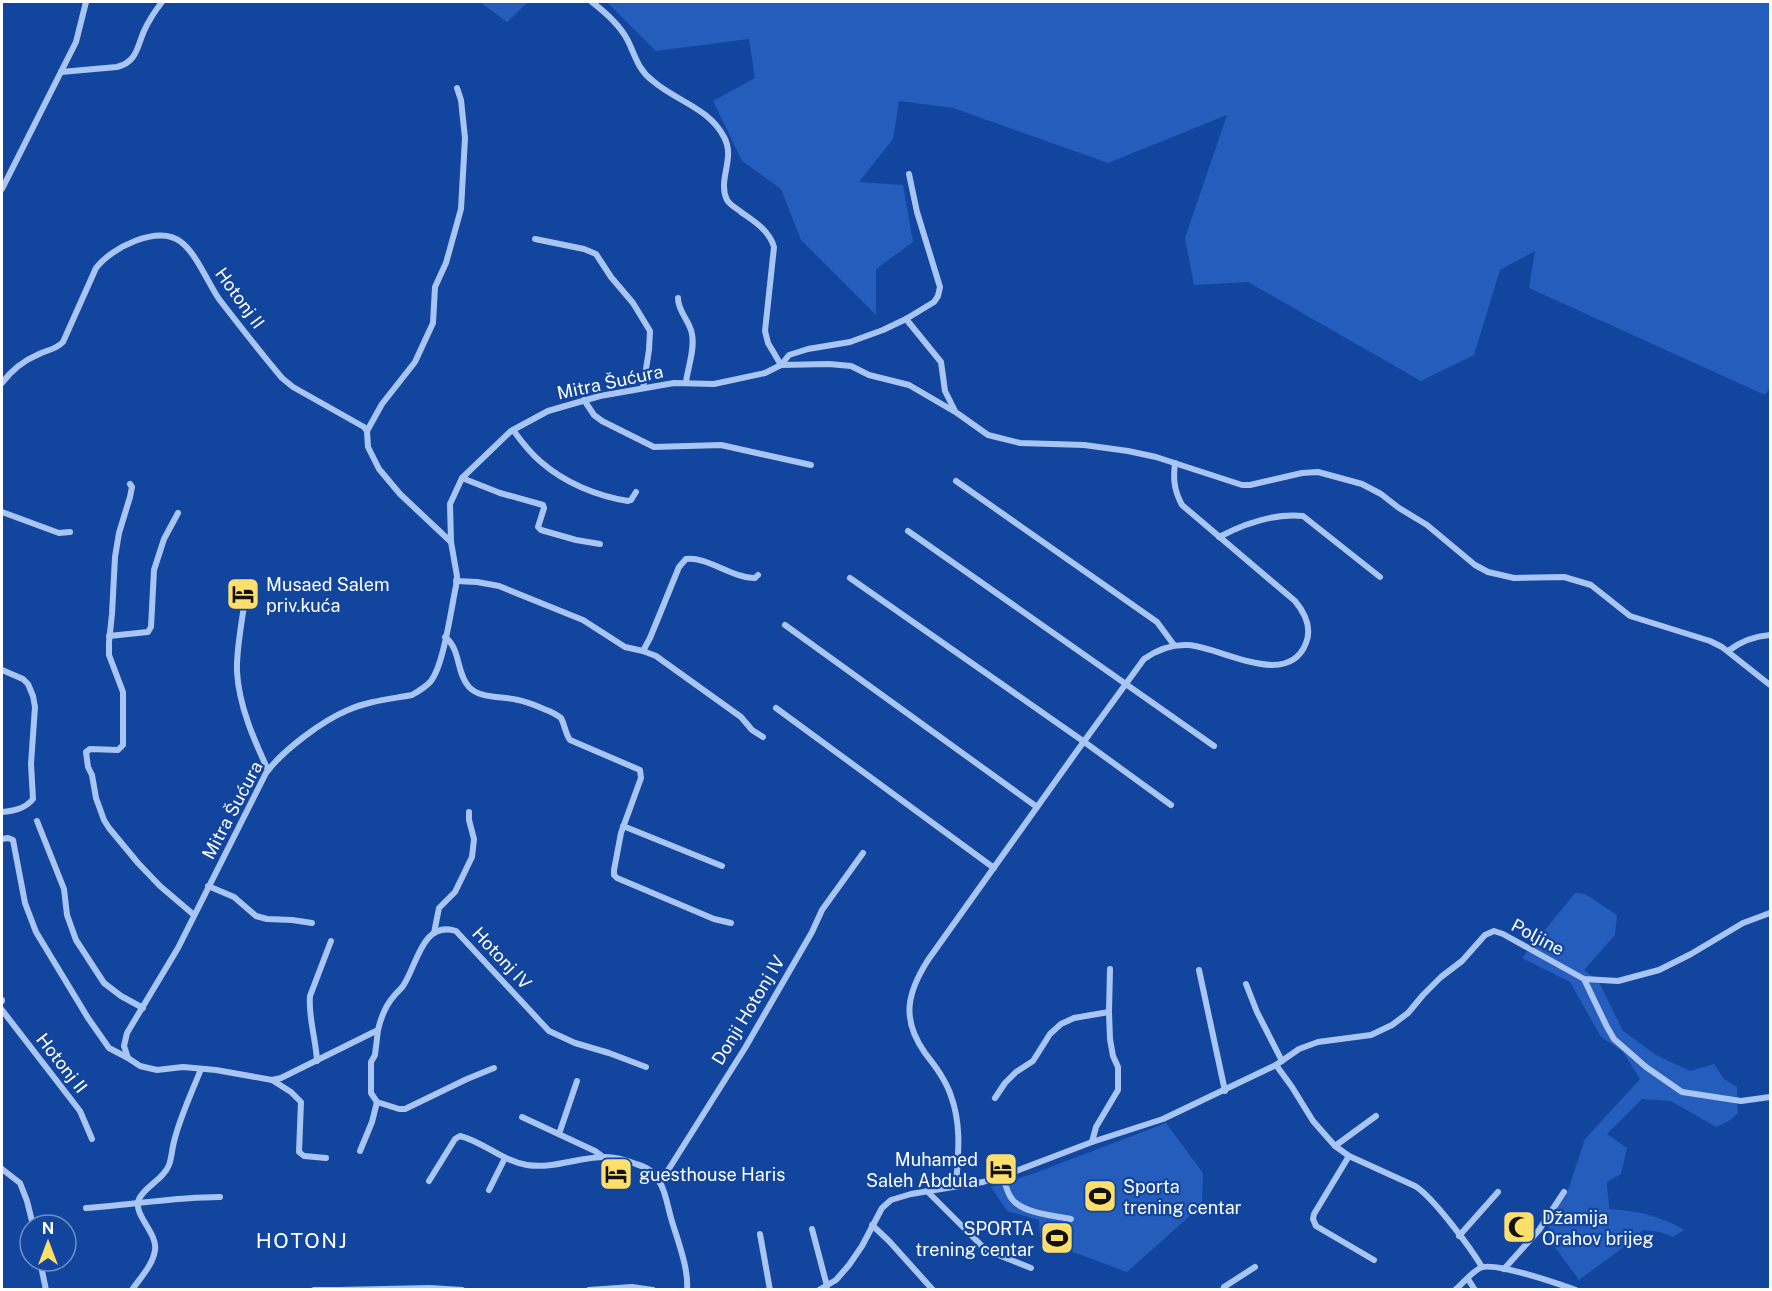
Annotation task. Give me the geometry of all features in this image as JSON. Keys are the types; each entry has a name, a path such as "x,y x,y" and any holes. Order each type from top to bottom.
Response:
{"street":[{"path":"2,189 76,42 86,2"},
{"path":"61,72 117,68 126,65 138,50 149,21 162,2"},
{"path":"592,2 627,38 637,64 651,80 699,110 718,128 725,139 729,156 724,188 727,199 731,205 764,229 771,238 774,248 765,331 768,343 781,365 851,366 869,375 909,385 957,413 988,435 1005,440 1036,444 1104,447 1156,457 1242,485 1318,472 1362,483 1427,525 1475,565 1488,572 1514,578 1554,576 1591,585 1630,616 1710,641 1728,651 1770,685"},
{"path":"451,542 378,470 368,447 367,431 382,404 415,362 433,323 435,287 446,263 461,209 465,138 461,100 457,88"},
{"name":"Mitra Šućura","path":"128,1058 124,1046 127,1032 178,948 268,770 285,752 317,728 348,710 412,695 431,681 437,669 445,637 456,581 451,542 450,504 462,478 513,430 548,411 584,400 644,388 686,382 714,384 757,375 781,365 789,355 808,349 850,342 883,330 934,302 940,287 917,212 909,174"},
{"name":"Hotonj II","path":"2,382 27,360 39,353 57,348 63,342 96,268 102,260 125,245 161,235 172,237 188,249 219,298 282,378 293,387 356,422 367,431"},
{"path":"535,239 584,249 596,254 611,277 633,303 650,331 644,388"},
{"path":"678,298 680,309 692,333 692,351 686,382"},
{"path":"906,319 941,362 945,391 957,413"},
{"path":"584,400 594,415 602,421 654,447 721,445 811,465"},
{"path":"513,430 540,462 573,484 628,501 636,492"},
{"path":"956,1186 959,1132 955,1108 944,1080 913,1032 909,1007 915,982 921,970 1144,659 1158,650 1174,645 1187,645 1205,647 1252,663 1270,666 1284,664 1296,658 1309,635 1303,610 1295,601 1182,505 1175,493 1175,463"},
{"path":"462,478 500,493 543,505 538,527 541,530 600,544"},
{"path":"956,481 1157,622 1174,645"},
{"path":"130,484 132,487 130,497 119,533 115,557 109,636 110,655 123,692 123,746 118,750 90,749 86,759 104,820 124,847 160,886 194,915"},
{"path":"2,512 59,533 70,532"},
{"path":"109,636 148,632 151,627 154,570 164,539 178,513"},
{"path":"1219,537 1234,529 1274,517 1304,516 1380,577"},
{"path":"908,531 1214,746"},
{"path":"643,651 679,567 686,559 697,559 749,579 755,579 758,575"},
{"path":"850,578 1083,741 1171,806"},
{"path":"456,581 499,586 583,620 626,647 656,656 741,717 763,737"},
{"path":"246,592 237,660 239,686 255,743 268,770"},
{"path":"785,625 1037,807"},
{"path":"1728,651 1738,644 1770,635"},
{"path":"445,637 454,647 462,673 470,688 483,695 530,703 556,714 561,718 566,735 570,740 640,770 641,778 623,826 614,875 714,919 731,923"},
{"path":"2,670 23,679 28,684 35,707 31,764 33,799 21,808 2,812"},
{"path":"776,708 994,868"},
{"path":"469,812 474,839 472,857 455,892 439,908 434,933 419,951 402,987 386,1006 378,1030 375,1055 371,1062 371,1093 377,1102 405,1109 494,1068"},
{"path":"37,821 64,889 67,915 76,940 104,983 143,1008"},
{"path":"623,826 722,866"},
{"path":"2,839 13,840 25,903 45,950 108,1048 140,1066 157,1070 183,1067 216,1070 272,1080 291,1092 301,1102 299,1152 304,1156 326,1158"},
{"name":"Donji Hotonj IV","path":"660,1183 745,1048 812,932 822,910 863,853"},
{"path":"208,886 234,897 256,916 312,923"},
{"name":"Poljine","path":"1282,1061 1299,1049 1318,1042 1371,1035 1392,1025 1408,1013 1441,977 1462,961 1485,935 1494,931 1503,933 1584,979 1618,981 1659,970 1743,923 1770,913"},
{"name":"Hotonj IV","path":"434,933 443,929 456,931 549,1031 575,1043 646,1067"},
{"path":"317,1060 309,1005 310,996 331,941"},
{"path":"1092,1142 1096,1127 1118,1090 1118,1067 1113,1056 1108,1012 1110,969"},
{"path":"1199,970 1225,1091"},
{"path":"1584,979 1614,1039 1646,1067 1682,1092 1689,1095 1741,1101 1770,1096"},
{"path":"819,1290 836,1280 858,1254 882,1208 891,1200 900,1196 983,1182 1003,1176 1092,1142 1163,1119 1225,1091 1282,1061 1257,1012 1246,984"},
{"name":"Hotonj II","path":"2,1010 80,1111 92,1139"},
{"path":"995,1098 1016,1072 1034,1060 1050,1034 1061,1024 1074,1018 1108,1012"},
{"path":"272,1080 281,1078 378,1030"},
{"path":"1276,1065 1293,1087 1313,1121 1335,1146 1349,1156 1424,1191 1482,1267"},
{"path":"132,1290 153,1260 156,1248 154,1238 138,1204 140,1198 169,1166 175,1137 201,1069"},
{"path":"559,1134 577,1081"},
{"path":"360,1151 372,1122 377,1102"},
{"path":"1335,1146 1376,1116"},
{"path":"522,1117 604,1157"},
{"path":"429,1181 455,1139 460,1136 469,1138 505,1158 527,1165 545,1166 604,1157 617,1158 646,1168 656,1176 660,1183 682,1255 687,1290"},
{"path":"1349,1156 1313,1219 1316,1226 1374,1260"},
{"path":"489,1190 505,1158"},
{"path":"2,1169 20,1183 30,1213"},
{"path":"1003,1176 1011,1198 1018,1205 1071,1219"},
{"path":"927,1191 984,1248 1031,1268"},
{"path":"1460,1236 1498,1192"},
{"path":"1504,1269 1539,1230 1564,1192"},
{"path":"86,1209 176,1198 220,1197"},
{"path":"872,1225 933,1290"},
{"path":"812,1229 827,1286"},
{"path":"760,1234 770,1290"},
{"path":"1223,1290 1224,1287 1255,1267"},
{"path":"1455,1290 1482,1267 1504,1269 1576,1290"},
{"path":"42,1273 46,1290"},
{"path":"1468,1279 1475,1290"},
{"path":"589,1290 632,1287 653,1290"},
{"path":"314,1290 462,1290"}],"shaded area":[{"path":"480,2 528,2 507,22"},
{"path":"607,2 1770,2 1770,388 1765,395 1529,288 1535,251 1500,270 1474,355 1421,381 1248,282 1194,285 1185,238 1227,115 1108,163 953,108 899,101 893,139 859,182 903,185 913,242 876,269 876,315 801,240 781,189 742,161 713,101 755,78 749,39 656,51"},
{"path":"1575,893 1585,894 1617,915 1615,935 1584,970 1599,982 1623,1031 1656,1055 1690,1071 1714,1064 1724,1079 1737,1087 1738,1113 1729,1121 1716,1127 1671,1101 1642,1099 1607,1134 1627,1148 1621,1174 1607,1182 1609,1209 1648,1215 1684,1230 1673,1237 1660,1232 1643,1230 1579,1280 1549,1239 1548,1218 1566,1196 1585,1139 1640,1079 1623,1052 1601,1037 1570,982 1522,958"},
{"name":"Sporta trening centar","path":"1166,1123 1203,1173 1202,1205 1127,1272 1065,1249 1040,1237 1039,1220 1007,1211 991,1187 1035,1173"}],"place":[{"name":"Musaed Salem priv.kuća","path":"243,594"},
{"name":"Muhamed Saleh Abdula","path":"1001,1169"},
{"name":"guesthouse Haris","path":"616,1174"},
{"name":"Sporta trening centar","path":"1100,1196"},
{"name":"Džamija Orahov brijeg","path":"1519,1227"},
{"name":"SPORTA trening centar","path":"1057,1238"}],"district":[{"name":"HOTONJ","path":"302,1240"}]}
